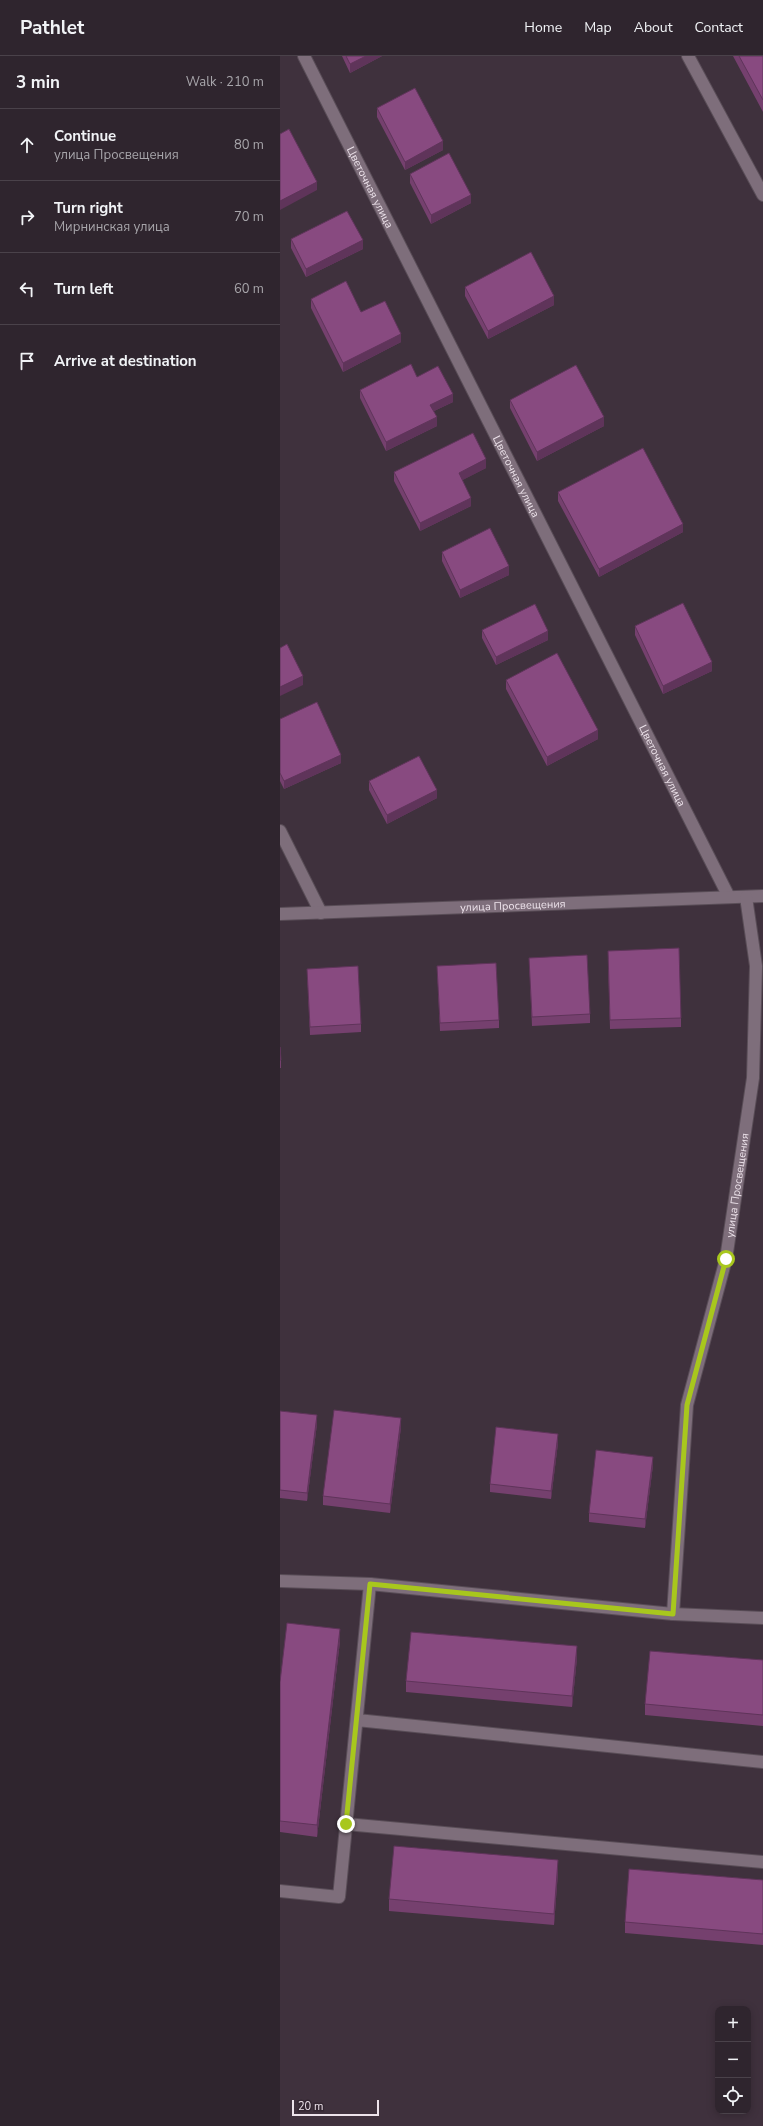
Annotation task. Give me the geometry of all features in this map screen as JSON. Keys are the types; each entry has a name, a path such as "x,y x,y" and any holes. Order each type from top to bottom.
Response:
{"street":[{"name":"Цветочная улица","path":"304,56 729,897"},
{"path":"688,56 763,195"},
{"path":"280,832 321,913"},
{"name":"улица Просвещения","path":"280,914 763,896"},
{"name":"улица Просвещения","path":"673,1614 687,1405 726,1259 753,1078 756,966 746,897"},
{"path":"280,1581 370,1584 673,1614 763,1618"},
{"path":"280,1891 339,1897 370,1584"},
{"path":"357,1720 763,1762"},
{"path":"346,1824 763,1862"}],"building":[{"path":"346,56 366,56 350,64"},
{"path":"739,56 763,56 763,100"},
{"path":"415,88 443,141 405,162 377,108"},
{"path":"289,129 317,182 280,201 280,134"},
{"path":"449,153 471,195 431,215 410,174"},
{"path":"347,211 363,240 306,269 291,239"},
{"path":"531,252 554,296 488,331 465,287"},
{"path":"346,281 361,312 385,301 401,334 343,363 311,299"},
{"path":"411,364 417,377 438,366 453,394 430,405 437,417 386,442 360,390"},
{"path":"576,365 604,417 537,452 510,400"},
{"path":"473,433 486,459 459,473 471,498 420,523 394,472"},
{"path":"643,448 683,524 599,569 558,492"},
{"path":"490,528 509,566 460,590 442,552"},
{"path":"683,603 712,662 663,686 635,626"},
{"path":"535,604 548,631 496,657 482,630"},
{"path":"287,644 303,676 280,687 280,648"},
{"path":"557,653 598,730 547,757 506,680"},
{"path":"317,702 341,755 284,781 280,773 280,719"},
{"path":"419,756 437,790 387,815 369,781"},
{"path":"679,948 681,1018 610,1020 608,951"},
{"path":"587,955 590,1014 532,1017 529,958"},
{"path":"496,963 499,1020 440,1023 437,966"},
{"path":"358,966 361,1024 310,1027 307,969"},
{"path":"334,1410 401,1418 390,1504 323,1496"},
{"path":"280,1411 317,1415 307,1493 280,1490"},
{"path":"496,1427 558,1434 551,1491 490,1484"},
{"path":"596,1450 653,1457 645,1519 589,1513"},
{"path":"287,1623 340,1629 317,1825 280,1821 280,1682"},
{"path":"411,1632 577,1646 572,1696 406,1681"},
{"path":"650,1651 763,1660 763,1715 645,1704"},
{"path":"394,1846 558,1860 554,1914 389,1899"},
{"path":"629,1869 763,1880 763,1934 625,1922"}],"route":[{"path":"346,1824 370,1584 673,1614 687,1405 726,1259"}]}
